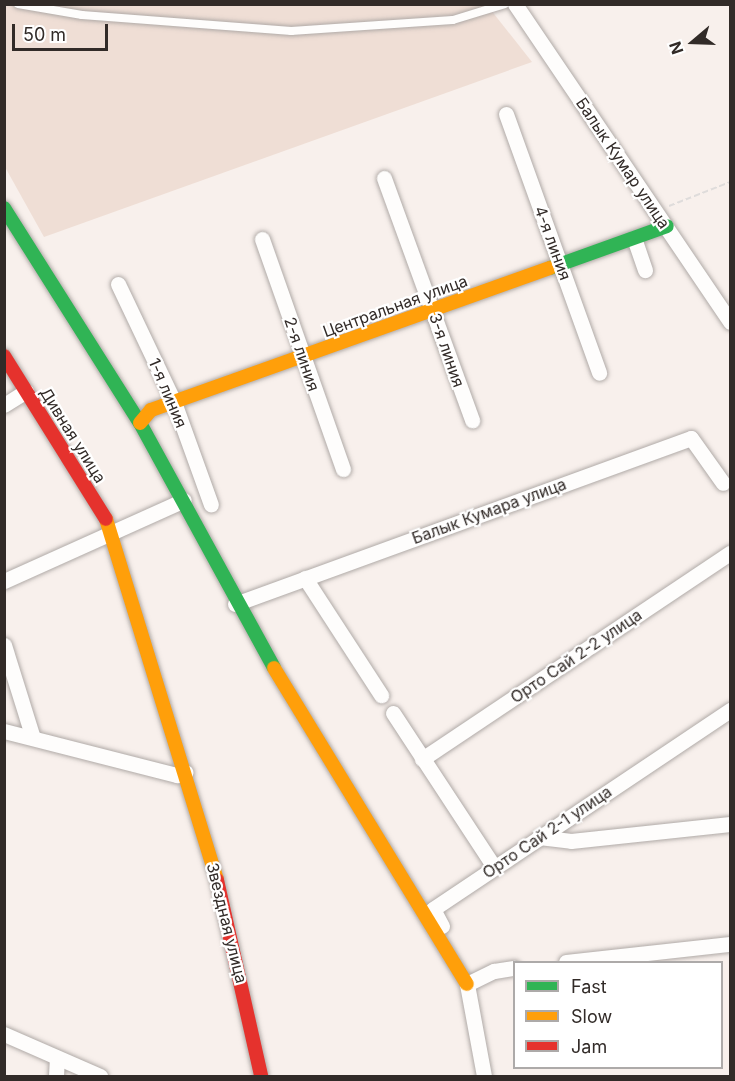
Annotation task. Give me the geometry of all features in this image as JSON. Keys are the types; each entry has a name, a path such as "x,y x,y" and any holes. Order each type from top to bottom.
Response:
{"street":[{"name":"Балык Кумар улица","path":"515,4 730,322"},
{"name":"4-я линия","path":"506,114 599,373"},
{"name":"3-я линия","path":"384,178 472,420"},
{"path":"4,208 140,423 184,501 235,604 471,982 484,1077"},
{"name":"Центральная улица","path":"140,423 152,410 667,226"},
{"path":"634,238 645,270"},
{"name":"2-я линия","path":"262,239 343,469"},
{"name":"1-я линия","path":"118,284 174,402 211,505"},
{"name":"Дивная улица","path":"4,356 114,532"},
{"path":"4,405 26,391"},
{"name":"Балык Кумара улица","path":"235,604 692,438 723,483"},
{"path":"4,581 184,501"},
{"name":"Звездная улица","path":"114,532 231,926 261,1077"},
{"name":"Орто Сай 2-2 улица","path":"422,759 730,553"},
{"path":"305,578 381,695"},
{"path":"4,645 33,738"},
{"name":"Орто Сай 2-1 улица","path":"471,982 432,910 730,710"},
{"path":"393,713 494,867"},
{"path":"4,731 177,775 186,772"},
{"path":"539,837 571,841 730,824"},
{"path":"583,961 730,944"},
{"path":"471,982 513,968"},
{"path":"4,1034 100,1077"},
{"path":"56,1077 57,1058"}],"lane":[{"path":"18,4 82,15 291,31 453,20 505,4"}],"path":[{"path":"657,211 730,182"}],"shaded area":[{"path":"4,5 487,5 532,62 44,237 5,167"}],"traffic: fast":[{"path":"4,208 140,423 274,668"},
{"path":"550,268 667,226"}],"traffic: slow":[{"path":"140,423 151,410 550,268"},
{"path":"106,519 217,880"},
{"path":"274,668 467,984"}],"traffic: jam":[{"path":"4,356 106,519"},
{"path":"217,880 261,1076"}]}
